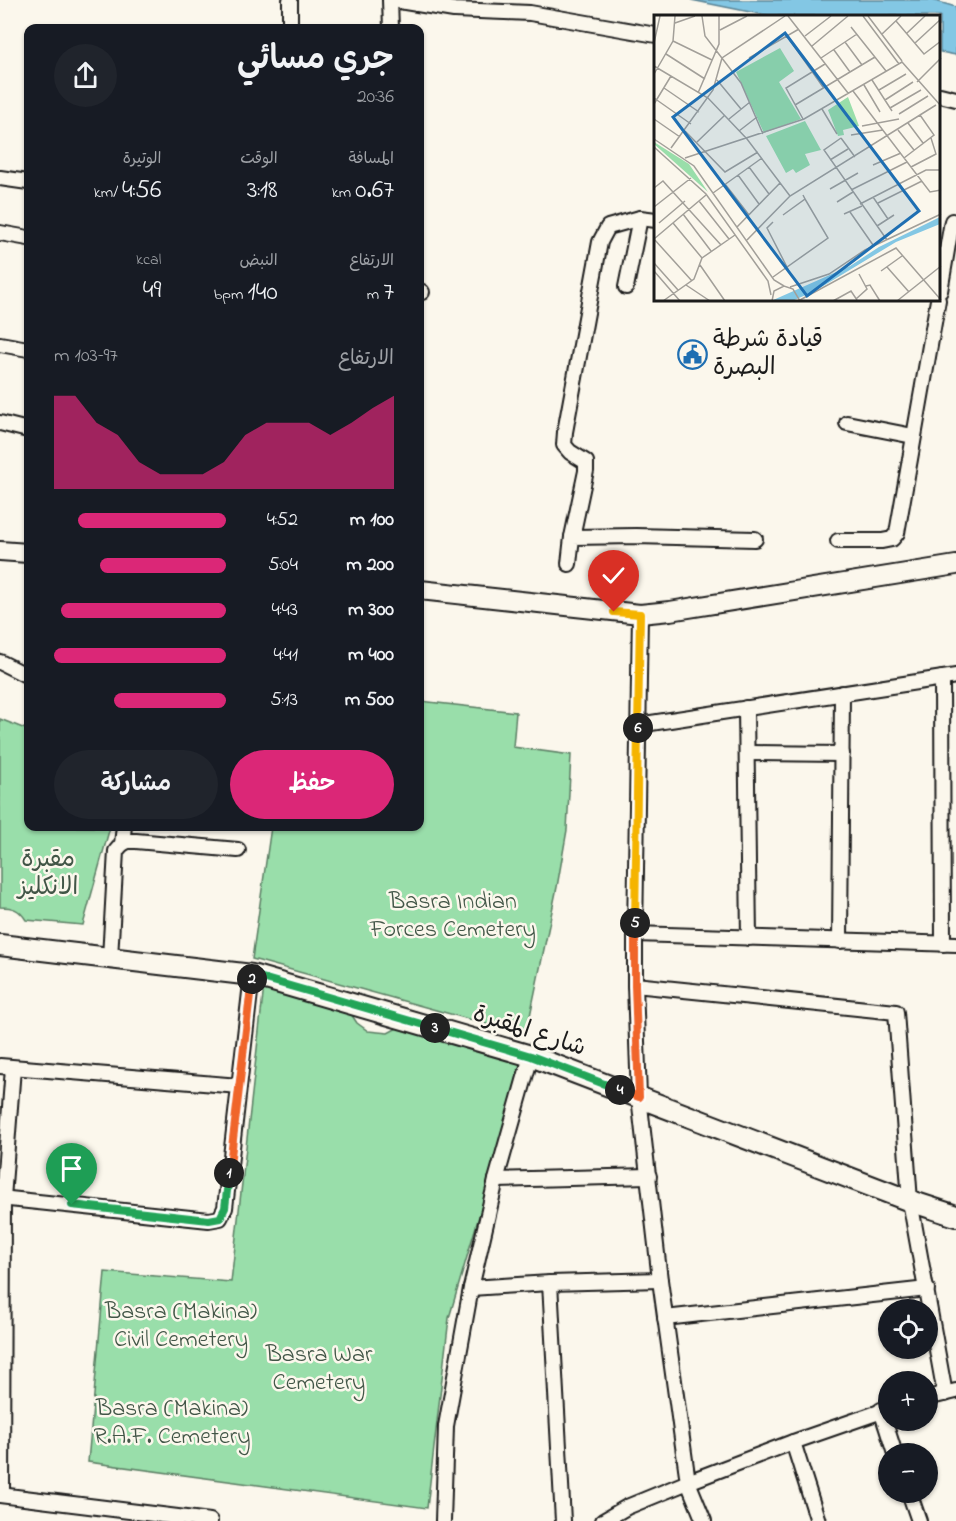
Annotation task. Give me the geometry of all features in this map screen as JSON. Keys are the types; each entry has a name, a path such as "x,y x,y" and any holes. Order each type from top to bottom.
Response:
{"main road":[{"name":"شارع المقبرة","path":"0,945 252,975 531,1056 910,1201 956,1216"}],"street":[{"path":"290,0 290,24"},
{"path":"391,24 392,0 454,10 530,14 654,35"},
{"path":"941,95 956,99"},
{"path":"0,178 24,181"},
{"path":"626,288 640,218"},
{"path":"569,564 586,462 570,452 564,445 565,432 600,242 608,227 640,218 654,220"},
{"path":"941,277 949,221"},
{"path":"0,233 24,237"},
{"path":"838,541 882,541 892,539 897,533 938,302"},
{"path":"0,344 24,348"},
{"path":"0,423 24,429"},
{"path":"847,423 913,436"},
{"path":"572,537 755,539"},
{"path":"0,550 24,553"},
{"path":"424,590 640,614 956,565"},
{"path":"640,614 635,934 639,1097 660,1280 687,1482 704,1521"},
{"path":"0,662 24,674"},
{"path":"635,934 950,944 949,677 638,725"},
{"path":"840,941 842,693"},
{"path":"746,708 749,938"},
{"path":"747,753 842,754"},
{"path":"122,844 123,831"},
{"path":"110,958 116,851 122,844 136,841 238,850"},
{"path":"2,1198 209,1220 220,1218 225,1208 252,975"},
{"path":"635,985 896,1012 910,1201 927,1289 951,1392"},
{"path":"443,1521 446,1426 471,1288 496,1180 531,1056"},
{"path":"210,1521 108,1515 1,1495 2,1198 7,1067 239,1086"},
{"path":"496,1180 649,1176"},
{"path":"471,1288 660,1280"},
{"path":"550,1283 563,1521"},
{"path":"665,1318 927,1289"},
{"path":"603,1521 627,1507 687,1482 878,1411"},
{"path":"793,1442 818,1521"},
{"path":"912,1503 918,1521"}],"green space":[{"name":"Basra Indian Forces Cemetery","path":"424,701 516,712 513,747 571,755 567,830 526,1035 252,959 270,831 424,831"},
{"name":"مقبرة الانكليز","path":"0,719 24,728 24,831 109,831 83,925 26,920 15,909 0,907"},
{"name":"Basra War Cemetery","path":"264,986 349,1011 357,1023 368,1031 388,1033 403,1025 524,1063 449,1318 427,1508 88,1462 105,1272 231,1282"}],"water":[{"path":"691,0 932,0 956,7 956,55 941,52 941,15 765,15"}],"place":[{"name":"قيادة شرطة البصرة","path":"692,354"}],"route":[{"path":"72,1205 209,1220 220,1218 225,1208 252,975 531,1056 639,1097 635,934 640,614 614,612"}],"park label":[{"name":"Basra (Makina) Civil Cemetery","path":"181,1326"},
{"name":"Basra (Makina) R.A.F. Cemetery","path":"172,1423"}]}
